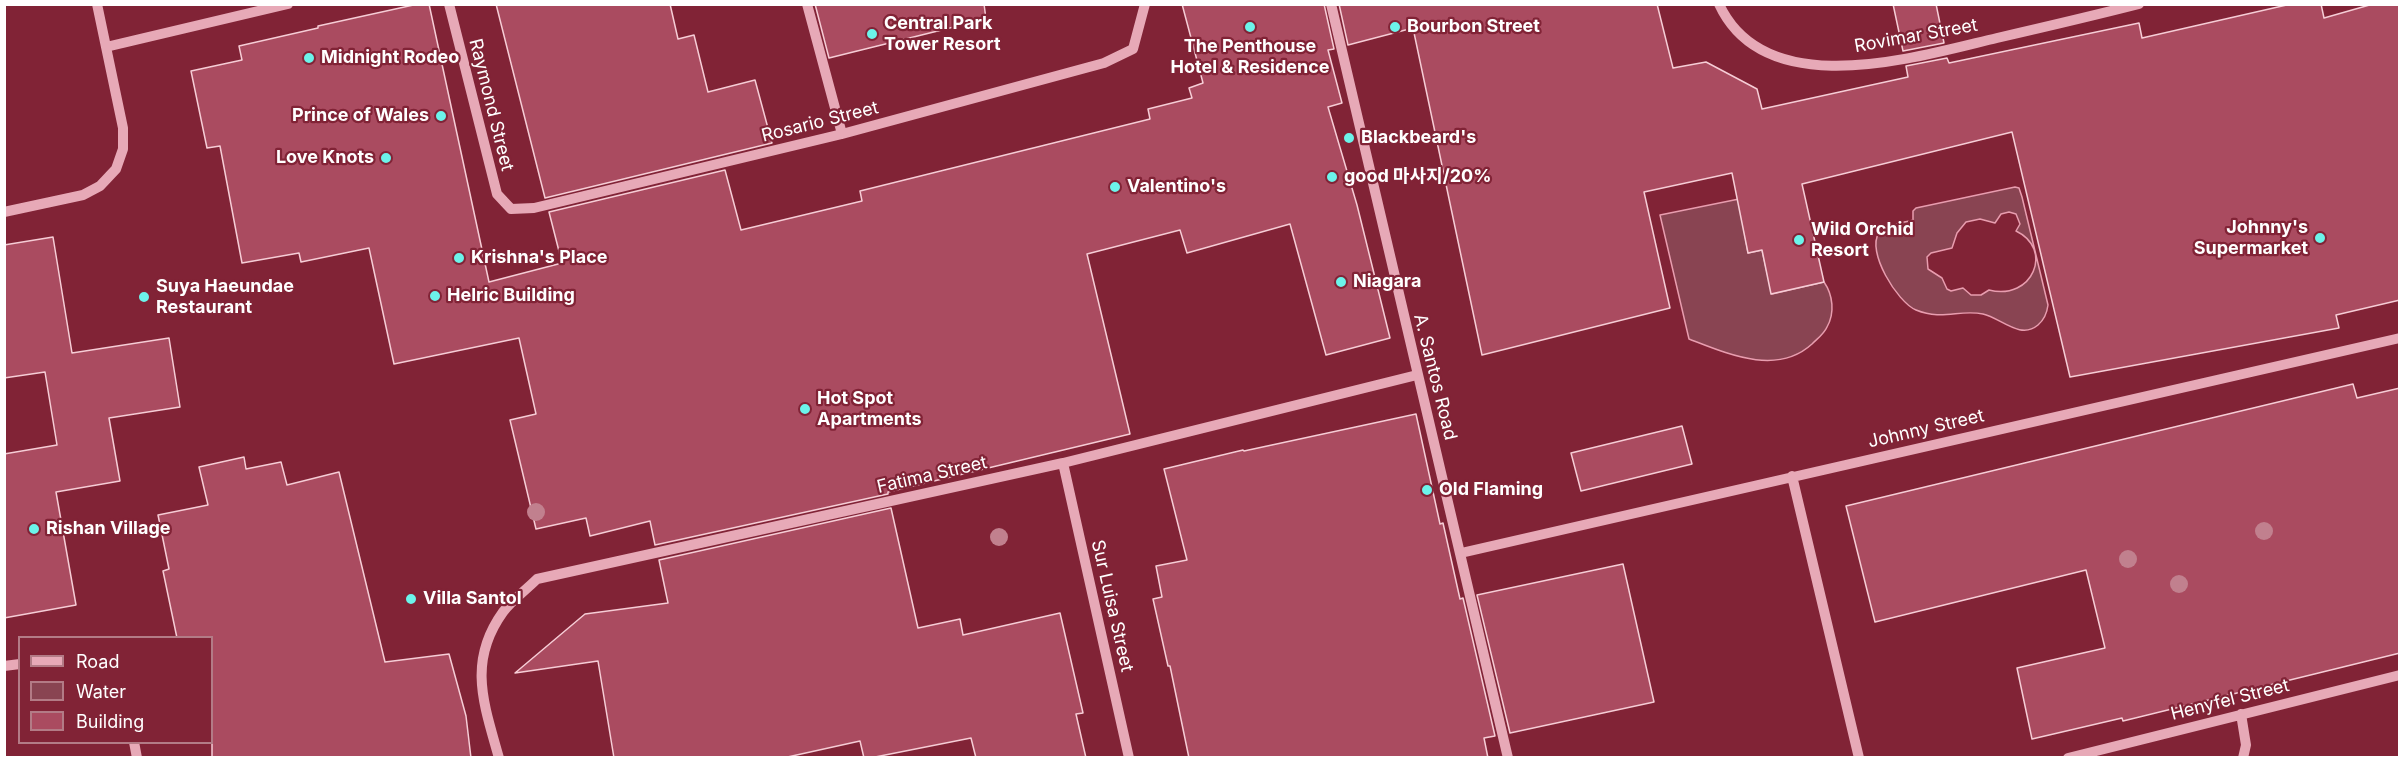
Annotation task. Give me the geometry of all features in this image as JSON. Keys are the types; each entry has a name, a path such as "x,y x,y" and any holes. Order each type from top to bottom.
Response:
{"street":[{"path":"4,212 83,195 100,186 116,169 123,149 123,128 97,4"},
{"path":"106,47 288,4"},
{"name":"Raymond Street","path":"449,4 497,194 511,209"},
{"path":"807,4 842,134"},
{"name":"Rosario Street","path":"511,209 534,208 842,134 1104,63 1133,49 1145,4"},
{"name":"A. Santos Road","path":"1331,4 1508,758"},
{"name":"Rovimar Street","path":"1719,4 1742,38 1778,57 1812,65 1853,66 1938,52 2139,4"},
{"name":"Johnny Street","path":"1461,553 2400,338"},
{"name":"Fatima Street","path":"499,758 481,692 484,648 504,611 537,579 1063,463 1417,375"},
{"name":"Sur Luisa Street","path":"1063,463 1128,758"},
{"path":"1792,476 1859,758"},
{"name":"Henyfel Street","path":"2068,758 2400,675"},
{"path":"2241,714 2246,745 2243,758"}],"water":[{"path":"2019,188 2048,305 2040,323 2031,329 2024,330 2011,327 1983,314 1934,315 1908,305 1885,275 1877,252 1876,241 1882,230 1913,220 1913,211 1916,208","holes":["2009,212 2016,214 2020,224 2016,231 2028,239 2034,249 2036,260 2027,281 2017,288 2004,291 1989,290 1981,295 1971,295 1963,288 1951,291 1947,289 1942,278 1928,269 1927,257 1931,253 1952,248 1957,233 1966,222 1980,219 1995,223 2001,214"]},
{"path":"1739,199 1748,253 1762,250 1772,294 1824,282 1831,298 1830,322 1824,332 1798,354 1784,359 1752,359 1736,356 1689,339 1660,215"}],"building":[{"path":"418,4 429,4 489,282 562,263 549,212 725,170 741,230 862,201 860,191 1150,119 1148,109 1192,98 1189,88 1203,83 1182,4 1324,4 1334,49 1328,50 1342,103 1328,107 1357,205 1390,338 1326,355 1290,224 1187,253 1180,230 1087,254 1130,434 888,492 888,494 655,545 650,521 590,536 586,518 536,529 510,420 536,414 519,338 394,364 369,248 301,262 299,253 242,263 220,146 207,148 191,71 242,60 239,46"},
{"path":"496,4 670,4 678,39 694,35 708,92 755,80 772,143 545,198"},
{"name":"Central Park Tower Resort","path":"815,4 984,4 986,19 829,58"},
{"path":"1339,4 1657,4 1673,68 1706,62 1757,89 1762,109 1908,77 1906,66 1947,58 1949,63 2139,23 2142,38 2291,4 2321,4 2324,18 2373,4 2400,4 2400,300 2336,315 2339,328 2070,377 2012,132 1802,184 1824,282 1771,294 1762,250 1748,253 1732,173 1644,192 1670,308 1482,355 1413,28 1348,45"},
{"path":"1893,4 1936,4 1944,43 1903,51"},
{"path":"53,237 72,353 169,338 180,407 109,418 120,481 56,492 76,605 4,618 4,454 57,445 45,372 4,378 4,245"},
{"path":"2353,384 2357,398 2400,388 2400,653 2123,721 2122,718 2032,739 2017,668 2105,648 2086,570 1875,622 1846,506"},
{"path":"1416,414 1440,524 1443,523 1460,599 1463,598 1495,736 1484,738 1488,758 1189,758 1153,599 1162,597 1156,566 1187,560 1164,469"},
{"path":"1682,426 1692,464 1581,491 1571,453"},
{"path":"244,457 246,469 281,462 287,485 339,472 385,662 449,654 466,716 471,758 212,758 213,636 177,636 163,571 169,569 158,515 208,505 199,467"},
{"path":"891,508 918,628 960,619 963,635 1060,613 1083,713 1076,714 1086,758 976,758 971,738 870,758 864,758 860,741 783,758 614,758 598,661 515,673 585,614 668,603 659,560"},
{"path":"1623,564 1654,702 1510,733 1477,595"}],"place":[{"name":"The Penthouse Hotel & Residence","path":"1250,27"},
{"name":"Bourbon Street","path":"1395,27"},
{"name":"Central Park Tower Resort","path":"872,34"},
{"name":"Midnight Rodeo","path":"309,58"},
{"name":"Prince of Wales","path":"441,116"},
{"name":"Blackbeard's","path":"1349,138"},
{"name":"Love Knots","path":"386,158"},
{"name":"good 마사지/20%","path":"1332,177"},
{"name":"Valentino's","path":"1115,187"},
{"name":"Johnny's Supermarket","path":"2320,238"},
{"name":"Wild Orchid Resort","path":"1799,240"},
{"name":"Krishna's Place","path":"459,258"},
{"name":"Niagara","path":"1341,282"},
{"name":"Helric Building","path":"435,296"},
{"name":"Suya Haeundae Restaurant","path":"144,297"},
{"name":"Hot Spot Apartments","path":"805,409"},
{"name":"Old Flaming","path":"1427,490"},
{"name":"Rishan Village","path":"34,529"},
{"name":"Villa Santol","path":"411,599"}]}
